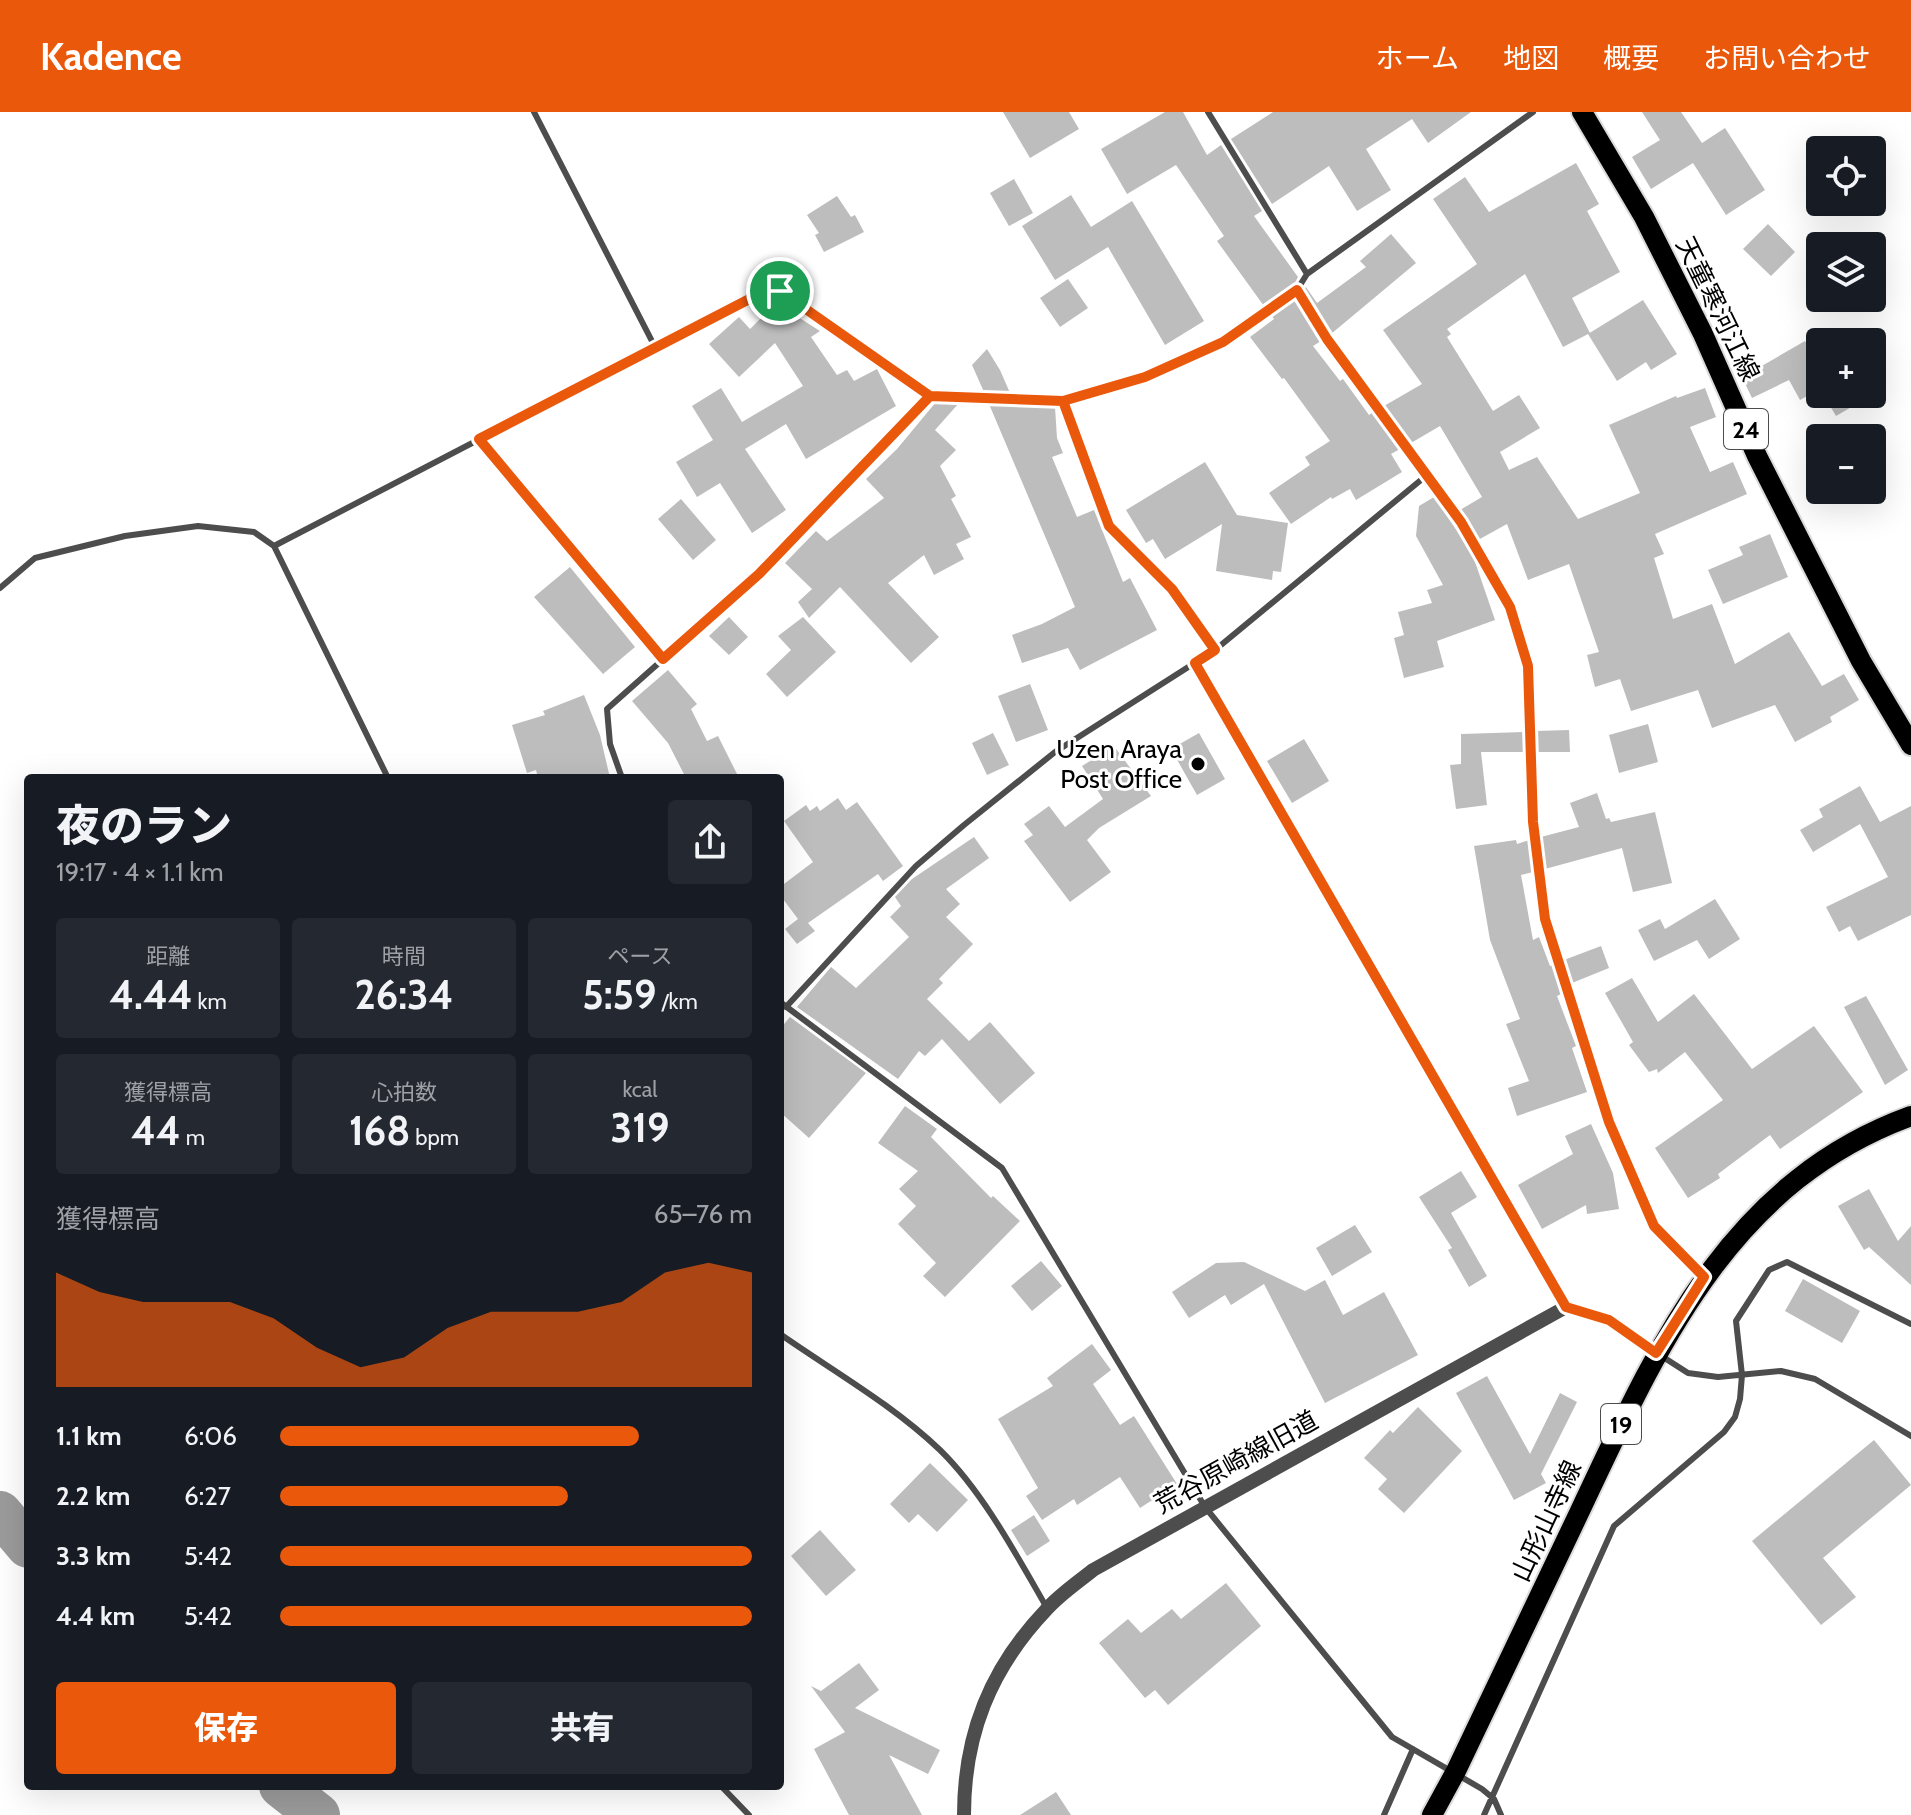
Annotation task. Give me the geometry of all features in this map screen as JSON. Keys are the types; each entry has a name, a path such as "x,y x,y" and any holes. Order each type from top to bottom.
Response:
{"main road":[{"name":"天童寒河江線","path":"1582,112 1644,217 1703,334 1757,456 1861,661 1911,745"},
{"name":"山形山寺線","path":"1432,1815 1656,1353 1704,1277 1747,1223 1786,1190 1850,1144 1911,1116"}],"street":[{"path":"1566,1307 1609,1320 1656,1353"},
{"name":"荒谷原崎線旧道","path":"964,1815 967,1755 986,1695 1023,1638 1047,1608 1093,1570 1566,1307"}],"lane":[{"path":"534,112 655,347"},
{"path":"1208,112 1307,274"},
{"path":"274,546 761,293 780,291 930,396 1063,401 1145,377 1223,342 1297,290 1307,274 1533,112"},
{"path":"1297,290 1327,339 1475,544 1510,607 1528,666 1533,822 1545,919 1609,1122 1654,1226 1704,1277"},
{"path":"621,774 610,744 607,709 759,574 930,396"},
{"path":"1063,401 1109,526 1172,589 1215,650"},
{"path":"479,439 663,659"},
{"path":"784,1003 916,866 964,825 1055,752 1215,650 1427,475"},
{"path":"0,588 35,558 125,536 198,526 254,532 274,546 386,774"},
{"path":"1195,663 1566,1307"},
{"path":"784,1005 1002,1168 1205,1507 1392,1737 1456,1771 1494,1799 1501,1815"},
{"path":"1484,1815 1494,1799 1614,1526 1724,1432 1735,1417 1742,1375 1736,1321 1769,1270 1787,1262 1911,1324"},
{"path":"784,1337 914,1428 942,1453 1001,1529 1047,1608"},
{"path":"1656,1353 1688,1373 1718,1377 1781,1371 1815,1379 1911,1436"},
{"path":"1384,1815 1413,1749"},
{"path":"725,1790 749,1815"}],"building":[{"path":"1003,112 1069,112 1079,129 1030,158"},
{"path":"1165,112 1183,112 1207,155 1221,145 1262,211 1254,216 1298,277 1293,286 1264,306 1217,241 1224,236 1176,165 1127,194 1101,149"},
{"path":"1273,112 1471,112 1428,143 1412,119 1366,149 1391,190 1357,211 1329,166 1272,204 1231,139"},
{"path":"1642,112 1681,112 1702,143 1725,128 1765,190 1726,215 1693,163 1651,189 1632,157 1660,140"},
{"path":"1576,163 1599,204 1587,211 1620,272 1572,298 1590,333 1563,347 1525,274 1447,329 1451,334 1447,337 1493,411 1519,395 1540,428 1500,452 1509,470 1537,457 1578,519 1640,493 1609,425 1676,396 1705,388 1716,417 1690,427 1710,472 1733,462 1747,494 1655,534 1664,554 1654,558 1673,619 1712,604 1735,664 1789,632 1822,686 1844,674 1859,700 1830,717 1832,722 1795,742 1775,705 1712,728 1698,690 1631,711 1620,679 1595,687 1587,655 1599,652 1569,564 1528,580 1507,524 1478,540 1460,510 1482,497 1440,426 1411,443 1384,406 1422,384 1383,330 1477,264 1433,199 1465,177 1489,212"},
{"path":"1014,179 1033,213 1009,226 990,193"},
{"path":"1071,195 1091,227 1132,201 1204,321 1165,345 1108,247 1055,280 1022,226"},
{"path":"837,196 851,217 855,215 864,232 824,252 815,235 819,233 807,215"},
{"path":"1768,224 1795,252 1771,276 1743,249"},
{"path":"1391,234 1416,263 1331,334 1304,290 1306,287 1317,303 1366,267 1360,261"},
{"path":"1068,279 1088,308 1060,327 1040,298"},
{"path":"1295,299 1321,341 1313,346 1340,381 1343,379 1369,415 1373,412 1400,449 1391,454 1402,472 1356,500 1350,489 1331,497 1291,524 1269,493 1310,465 1305,457 1330,441 1250,337 1274,319 1271,315"},
{"path":"1643,300 1677,354 1651,370 1646,362 1617,381 1588,334"},
{"path":"776,303 820,331 811,337 837,375 847,370 854,381 877,369 896,406 806,459 786,424 745,449 786,510 752,533 720,483 697,497 676,462 713,440 692,406 721,388 742,422 803,386 775,343 739,377 709,344 739,317 750,329"},
{"path":"1805,341 1806,397 1800,400 1789,380 1752,398 1740,373 1760,367"},
{"path":"987,349 1010,393 984,392 972,365"},
{"path":"936,402 959,403 935,430 956,450 940,466 956,496 951,499 971,537 956,544 964,559 934,575 924,555 888,583 939,637 911,663 840,587 809,618 798,602 812,589 785,563 816,531 827,541 884,498 866,479 897,449"},
{"path":"989,404 1055,407 1057,438 1063,453 1052,457 1077,517 1094,510 1123,582 1130,578 1157,630 1080,670 1068,648 1022,663 1012,635 1075,607"},
{"path":"1831,408 1850,408 1836,416"},
{"path":"1205,462 1237,515 1288,523 1281,572 1273,571 1272,580 1216,571 1222,524 1165,559 1153,539 1146,543 1126,510"},
{"path":"1434,497 1472,553 1495,620 1437,641 1444,667 1404,678 1394,638 1404,635 1398,612 1432,603 1427,590 1443,585 1416,536 1419,506"},
{"path":"681,499 716,540 693,560 658,519"},
{"path":"1770,534 1788,577 1723,604 1708,570 1743,555 1739,547"},
{"path":"570,567 635,647 603,674 534,597"},
{"path":"729,617 748,637 729,655 709,636"},
{"path":"803,617 836,652 787,697 766,674 791,650 778,636"},
{"path":"668,670 697,704 691,709 707,741 718,736 737,774 684,774 668,743 632,701"},
{"path":"1030,684 1048,730 1016,742 998,696"},
{"path":"584,695 600,735 609,774 537,774 536,770 527,773 512,725 545,715 543,711"},
{"path":"1648,724 1658,762 1619,773 1609,735"},
{"path":"1569,730 1570,752 1537,752 1536,731"},
{"path":"1524,732 1525,752 1481,752 1487,805 1456,809 1450,765 1461,764 1461,734"},
{"path":"993,733 1009,765 987,775 972,743"},
{"path":"1199,733 1225,779 1197,795 1171,749"},
{"path":"1304,739 1329,781 1292,803 1267,761"},
{"path":"1114,746 1151,796 1099,828 1087,840 1111,872 1070,902 1024,841 1033,835 1024,824 1049,806 1065,827 1103,799 1082,766"},
{"path":"1860,786 1880,822 1911,806 1911,915 1858,941 1850,926 1839,932 1826,907 1888,877 1860,824 1813,852 1800,830 1823,817 1819,809"},
{"path":"1597,793 1606,819 1609,818 1611,822 1655,812 1672,883 1633,892 1622,848 1545,869 1541,837 1579,827 1570,803"},
{"path":"838,798 846,810 857,802 903,866 883,881 878,874 808,923 815,931 797,944 785,929 798,919 784,900 784,884 813,862 784,821 806,805 810,811 817,806 820,811"},
{"path":"974,837 989,858 946,889 960,904 946,917 973,944 939,979 943,983 927,999 969,1041 990,1022 1035,1073 1000,1104 942,1039 925,1056 919,1051 898,1079 797,1007 831,967 856,988 909,937 890,917 901,906 895,897 912,879"},
{"path":"1516,840 1517,844 1529,840 1533,872 1521,875 1533,940 1539,937 1550,966 1553,965 1561,994 1557,996 1576,1046 1572,1048 1587,1092 1517,1116 1508,1088 1529,1081 1506,1024 1520,1019 1490,940 1474,846"},
{"path":"1715,899 1740,939 1709,959 1697,940 1654,961 1638,930 1660,919 1665,929"},
{"path":"1601,946 1609,968 1572,983 1564,960"},
{"path":"1632,978 1658,1022 1694,994 1752,1069 1814,1026 1863,1092 1780,1149 1770,1135 1718,1174 1720,1178 1688,1198 1655,1148 1723,1100 1685,1052 1658,1073 1657,1069 1649,1072 1629,1045 1633,1042 1605,993"},
{"path":"1866,996 1908,1070 1885,1085 1844,1007"},
{"path":"790,1017 866,1073 809,1138 784,1116 784,1024"},
{"path":"905,1106 937,1129 931,1137 991,1198 993,1196 1020,1221 945,1297 923,1276 936,1263 898,1224 916,1206 899,1189 918,1171 878,1143"},
{"path":"1591,1124 1613,1173 1619,1209 1587,1214 1586,1205 1542,1229 1518,1185 1573,1154 1565,1136"},
{"path":"1461,1171 1477,1197 1451,1213 1487,1276 1469,1287 1448,1250 1452,1248 1419,1197"},
{"path":"1869,1189 1898,1241 1911,1226 1911,1285 1869,1247 1864,1250 1838,1206"},
{"path":"1355,1225 1372,1252 1332,1276 1316,1248"},
{"path":"1041,1261 1062,1286 1032,1311 1011,1286"},
{"path":"1244,1262 1305,1291 1325,1280 1343,1315 1384,1292 1418,1355 1325,1403 1264,1284 1231,1305 1225,1295 1189,1318 1172,1292 1216,1263"},
{"path":"1803,1279 1860,1311 1842,1343 1785,1311"},
{"path":"1092,1344 1111,1370 1093,1384 1120,1425 1134,1416 1177,1484 1140,1508 1120,1477 1077,1505 1074,1499 1042,1520 1026,1496 1038,1488 998,1419 1053,1386 1047,1378"},
{"path":"1487,1376 1530,1454 1560,1393 1577,1402 1541,1474 1546,1483 1514,1500 1456,1393"},
{"path":"1418,1407 1462,1451 1404,1513 1378,1489 1387,1479 1364,1458 1390,1430 1393,1433"},
{"path":"1874,1440 1911,1485 1823,1558 1856,1597 1821,1625 1752,1541"},
{"path":"930,1463 968,1500 937,1532 918,1514 909,1523 890,1504"},
{"path":"1034,1515 1050,1541 1027,1556 1011,1530"},
{"path":"820,1530 856,1570 826,1596 791,1556"},
{"path":"1226,1583 1261,1626 1168,1705 1155,1690 1145,1698 1099,1643 1128,1619 1141,1633 1172,1609 1181,1619"},
{"path":"859,1663 879,1690 855,1708 940,1750 928,1774 889,1755 922,1815 849,1815 814,1749 845,1732 811,1686 821,1691"},
{"path":"1056,1792 1071,1815 1020,1815"}],"waterway":[{"path":"0,1513 24,1541"},
{"path":"286,1790 318,1815"}],"place":[{"name":"Uzen Araya Post Office","path":"1198,764"}],"route":[{"path":"780,291 761,293 479,439 663,659 759,574 930,396 1063,401 1109,526 1172,589 1215,650 1195,663 1566,1307 1609,1320 1656,1353 1704,1277 1654,1226 1609,1122 1545,919 1533,822 1528,666 1510,607 1461,522 1327,339 1297,290 1223,342 1145,377 1063,401 955,398 930,396 780,291"}]}
